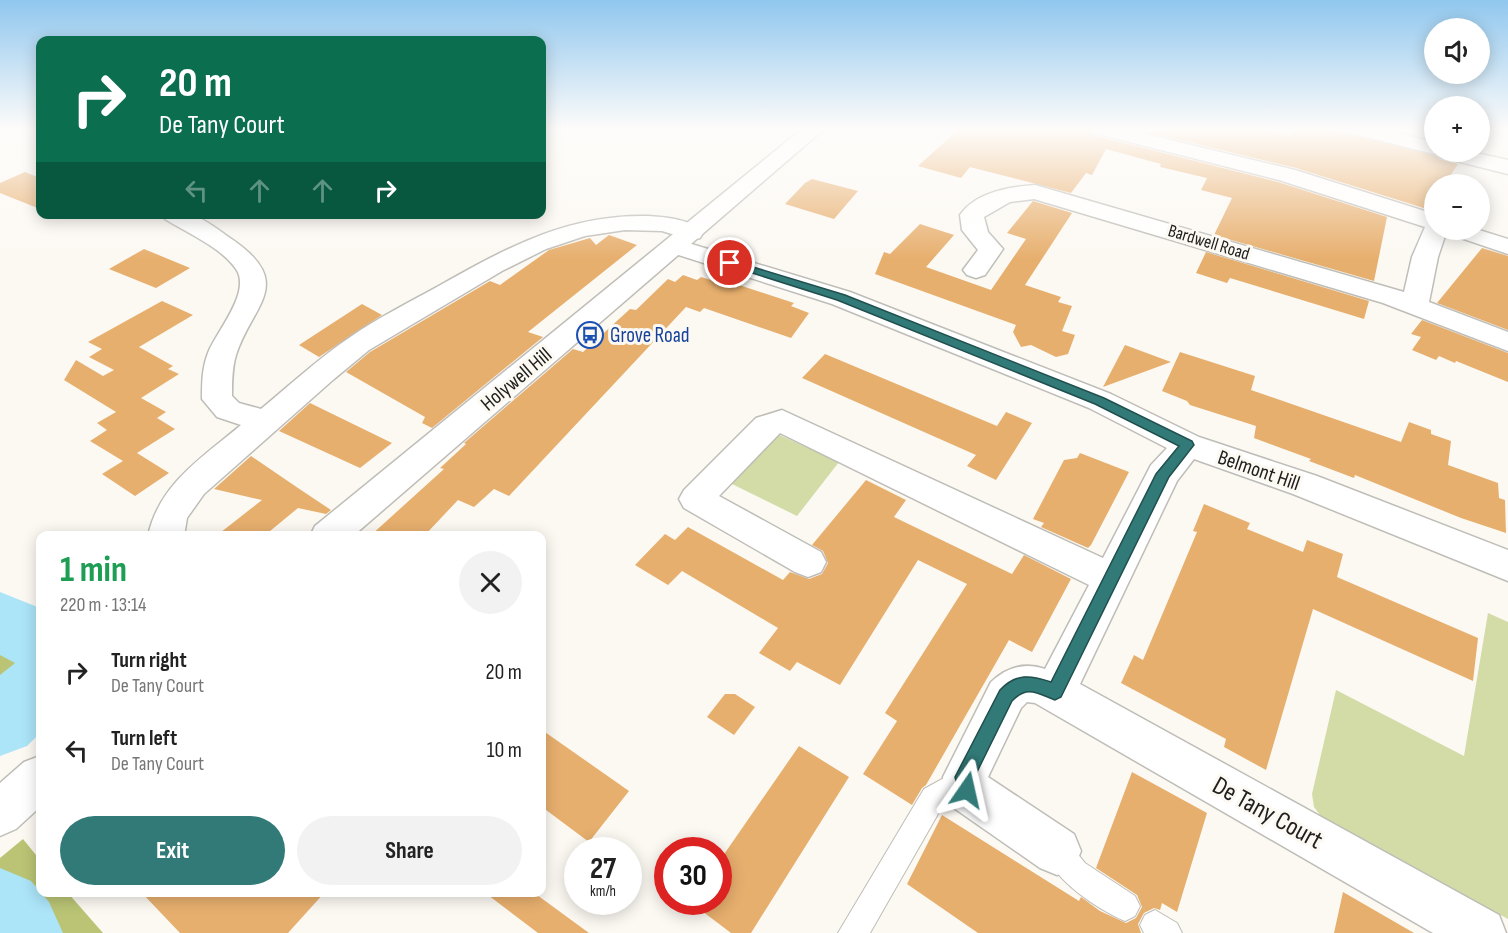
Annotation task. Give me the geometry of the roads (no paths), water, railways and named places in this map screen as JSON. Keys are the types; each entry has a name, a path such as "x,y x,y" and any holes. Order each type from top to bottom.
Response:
{"street":[{"name":"Holywell Hill","path":"334,531 762,173"},
{"path":"1277,173 1424,219"},
{"name":"Bardwell Road","path":"976,270 990,249 978,237 971,225 972,215 1001,197 1035,192 1415,305 1508,342"},
{"path":"180,219 240,259 251,273 254,287 242,318 223,350 217,380 217,399 228,410 266,422"},
{"path":"167,531 170,515 192,485 359,344 493,266 537,244 581,229 625,223 665,224 683,239"},
{"name":"Belmont Hill","path":"683,239 841,298 1100,401 1188,445 1305,486 1508,566"},
{"path":"1415,305 1425,257 1431,240"},
{"path":"1487,240 1508,247"},
{"path":"808,562 696,499 767,426 776,410 1112,579"},
{"path":"1055,692 1163,474 1188,445"},
{"name":"De Tany Court","path":"967,790 964,777 1011,691 1015,686 1032,683 1055,692 1481,933"},
{"path":"0,813 36,782"},
{"path":"967,790 1057,851"}],"lane":[{"path":"853,933 933,798 944,791 967,790"},
{"path":"1057,851 1075,873 1125,906"}],"waterway":[{"path":"0,621 36,640"},
{"path":"0,721 36,690"},
{"path":"0,912 18,933"}],"place":[{"name":"Grove Road","path":"590,335"}]}
